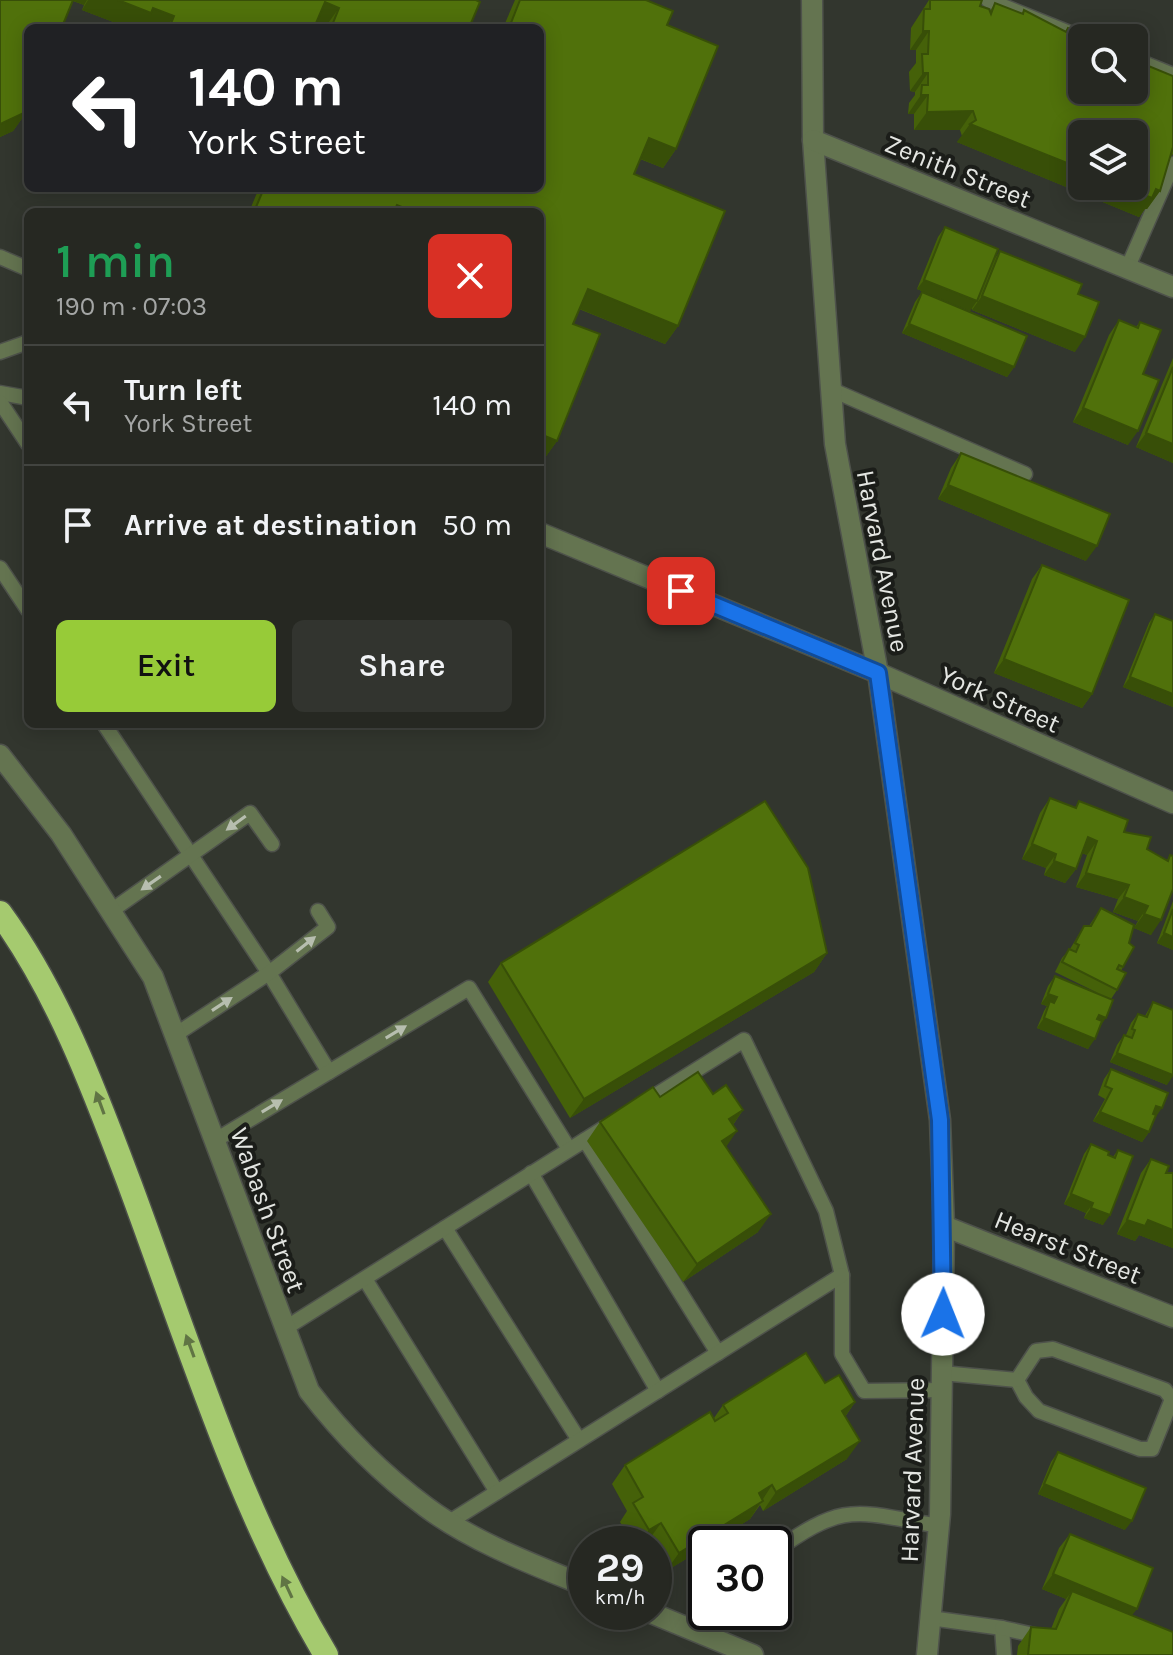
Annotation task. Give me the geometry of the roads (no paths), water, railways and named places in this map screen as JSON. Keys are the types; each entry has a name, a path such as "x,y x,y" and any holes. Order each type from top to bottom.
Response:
{"highway":[{"path":"0,913 25,947 93,1086 250,1507 293,1600 326,1655"}],"street":[{"name":"Harvard Avenue","path":"812,0 813,140 835,444 878,673 940,1120 944,1226 939,1526 927,1655"},
{"name":"Zenith Street","path":"813,140 1173,287"},
{"name":"York Street","path":"544,535 878,673 1173,803"},
{"name":"Wabash Street","path":"0,755 61,834 153,977 309,1391 336,1426 427,1508 512,1555 568,1578"},
{"name":"Hearst Street","path":"944,1226 1173,1317"},
{"path":"672,1622 753,1655"}],"lane":[{"path":"988,0 1068,32"},
{"path":"1148,65 1173,75"},
{"path":"1127,269 1173,164"},
{"path":"0,257 24,267"},
{"path":"0,352 24,343"},
{"path":"830,389 1025,474"},
{"path":"0,393 24,397"},
{"path":"0,402 24,438"},
{"path":"0,568 24,604"},
{"path":"107,728 269,973 329,1072"},
{"path":"111,911 250,813 272,844"},
{"path":"175,1035 269,973 328,927 318,911"},
{"path":"214,1141 469,988 569,1149"},
{"path":"624,1115 744,1040 826,1211 842,1275 842,1354 864,1391 942,1381 1017,1380"},
{"path":"284,1329 611,1123"},
{"path":"585,1140 718,1353"},
{"path":"531,1173 658,1391"},
{"path":"445,1228 579,1440"},
{"path":"451,1521 842,1275"},
{"path":"365,1279 497,1492"},
{"path":"1053,1349 1165,1390 1172,1399 1152,1449 1140,1449 1039,1411 1026,1397 1017,1380 1036,1351 1053,1349"},
{"path":"792,1539 812,1524 840,1513 861,1513 939,1526"},
{"path":"930,1618 1047,1638"},
{"path":"1002,1628 1004,1655"}]}
